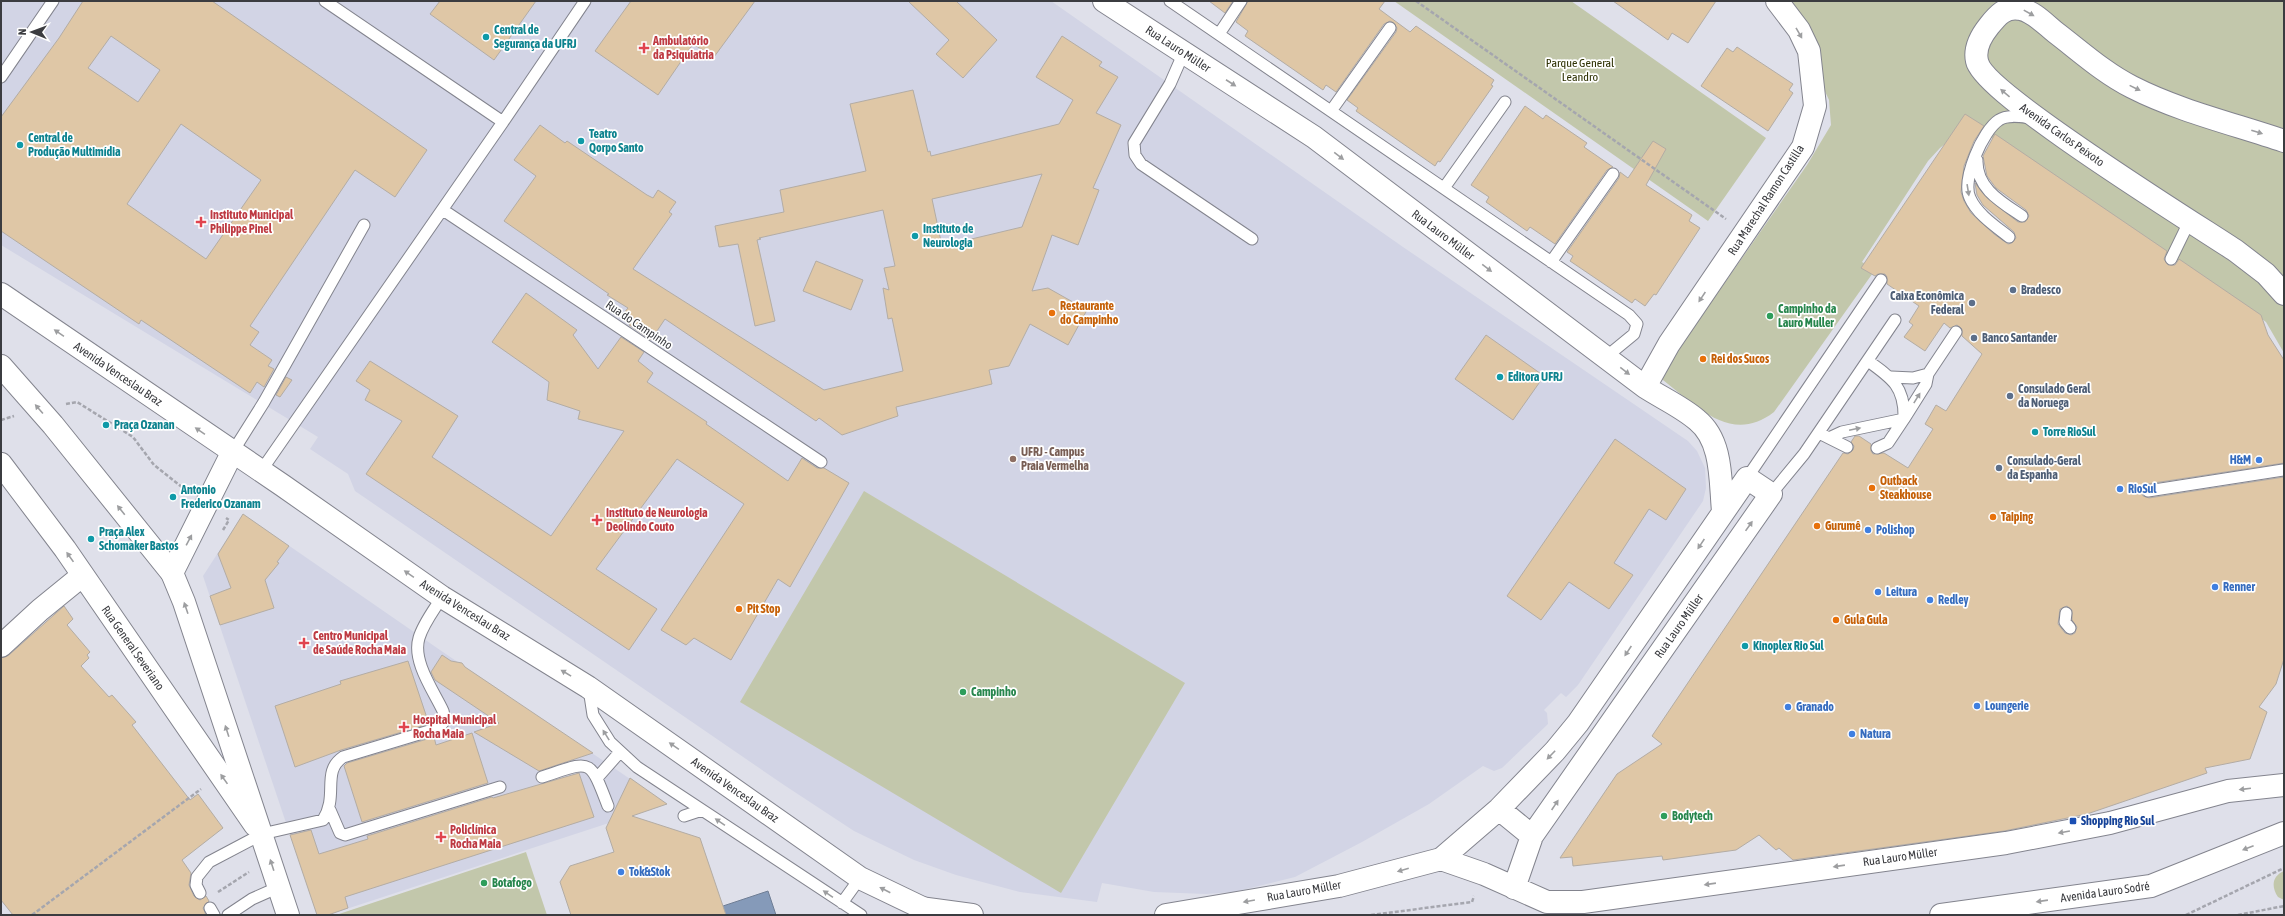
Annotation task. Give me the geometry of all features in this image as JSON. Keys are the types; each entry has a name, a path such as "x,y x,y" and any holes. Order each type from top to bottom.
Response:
{"main road":[{"name":"Rua Lauro Müller","path":"1104,1 1314,137 1606,356 1645,387 1697,420 1710,434 1718,459 1723,511"},
{"name":"Rua Marechal Ramon Castilla","path":"1645,387 1669,344 1803,147 1815,106 1809,51 1799,30 1777,1"},
{"name":"Avenida Carlos Peixoto","path":"2284,141 2168,102 2131,87 2098,65 2034,15 2022,9 2012,8 2001,12 1982,34 1977,48 1977,62 1984,75 2035,118 2242,255 2266,274 2284,294"},
{"name":"Avenida Venceslau Braz","path":"1,294 442,597 588,686 860,878 928,912"},
{"path":"1,366 40,410 172,573 207,506 232,453"},
{"name":"Rua General Severiano","path":"1,464 83,575 262,834"},
{"name":"Rua Lauro Müller","path":"1166,915 1339,886 1441,858 1499,809 1555,751 1578,723 1747,478"},
{"path":"1747,478 1771,494"},
{"name":"Rua Lauro Müller","path":"1514,888 1532,836 1771,494"},
{"name":"Rua General Severiano","path":"172,573 184,602 288,915"},
{"path":"1,646 40,610 83,575"},
{"path":"1599,693 1621,708"},
{"name":"Rua Lauro Müller","path":"1441,858 1484,874 1547,902 1583,902 2006,843 2110,823 2228,791 2284,785"},
{"path":"1499,809 1532,836"},
{"name":"Avenida Lauro Sodré","path":"1940,915 2151,886 2284,834"},
{"path":"928,912 972,915"}],"lane":[{"path":"1,77 53,1"},
{"path":"325,1 504,122"},
{"path":"261,472 504,122 585,1"},
{"path":"1170,1 1629,315 1637,324 1634,334 1606,356"},
{"path":"1219,34 1241,1"},
{"path":"1330,111 1390,28"},
{"path":"1184,52 1170,84 1134,143 1135,155 1141,164 1252,239"},
{"path":"1444,188 1505,102"},
{"path":"2009,237 1980,212 1969,198 1968,176 1977,153 1988,132 1999,120 2013,116 2035,118"},
{"path":"1977,153 1977,171 1985,187 2022,216"},
{"path":"1551,262 1613,174"},
{"name":"Rua do Campinho","path":"443,210 821,462"},
{"path":"2171,259 2190,220"},
{"path":"232,453 264,402 364,225"},
{"name":"Rua Lauro Müller","path":"1747,478 1881,280"},
{"name":"Rua Lauro Müller","path":"1771,494 1804,454 1824,436 1895,320"},
{"path":"1877,448 1888,442 1904,419 1926,384 1928,374 1956,332"},
{"path":"1868,362 1891,377 1902,398 1904,419"},
{"path":"1891,377 1913,378 1928,374"},
{"path":"1824,436 1904,419"},
{"path":"1824,436 1847,447"},
{"path":"2148,491 2283,470"},
{"path":"442,597 419,637 417,648 419,660 443,710 445,720 439,728 343,757 334,763 331,773 330,810 340,833 344,835 500,787"},
{"path":"2066,613 2065,622 2070,628"},
{"path":"588,686 593,716 610,742 637,767 861,915"},
{"path":"597,778 620,752"},
{"path":"542,777 577,766 586,765 591,768 597,778 608,806"},
{"path":"200,893 196,885 197,877 209,862 262,834 323,820 330,810"},
{"path":"684,816 702,810"},
{"path":"842,903 860,878"},
{"path":"228,915 252,899 279,887"}],"path":[{"path":"1416,1 1744,232"},
{"path":"1,420 77,402 132,437 154,464 207,506"},
{"path":"32,915 191,795 222,777"},
{"path":"213,895 270,859"},
{"path":"2186,915 2284,868"},
{"path":"1372,915 1472,902 1484,874"},
{"path":"2238,915 2284,906"}],"shaded area":[{"name":"UFRJ - Campus Praia Vermelha","path":"1,1 1051,1 1403,247 1688,441 1697,451 1705,468 1706,488 1703,501 1578,685 1566,697 1561,693 1544,710 1547,713 1548,724 1502,768 1494,771 1483,766 1429,804 1362,842 1295,877 1234,892 1206,894 1154,892 1102,883 1097,902 1020,892 956,875 914,860 854,831 784,785 355,491 348,474 310,449 318,437 1,245"},
{"name":"Hospital Municipal Rocha Maia","path":"243,514 667,804 328,915 317,915 203,576"}],"green space":[{"name":"Parque General Leandro","path":"1394,1 1571,1 1766,138 1708,221"},
{"path":"1772,1 2284,1 2284,353 2266,322 2254,313 1977,128 1965,127 1940,148 1928,161 1862,262 1875,270 1774,412 1758,421 1743,425 1728,423 1700,409 1659,377 1807,165 1831,125 1829,100 1816,72"},
{"name":"Campinho","path":"864,491 1185,683 1061,893 740,702"},
{"name":"Botafogo","path":"526,852 547,915 336,915"},
{"path":"2284,871 2284,900 2278,897 2274,889 2274,882 2277,876"}],"water":[{"path":"768,891 776,915 725,915 723,906"}],"building":[{"name":"Instituto Municipal Philippe Pinel","path":"83,1 212,1 427,150 395,197 355,170 250,326 259,332 250,345 272,360 268,366 274,369 264,387 257,382 250,393 141,320 139,324 1,231 1,117 59,38","holes":["111,36 160,70 138,102 88,68","181,124 261,180 206,259 127,204"]},
{"name":"Central de Segurança da UFRJ","path":"440,1 536,1 494,60 430,14"},
{"name":"Ambulatório da Psiquiatria","path":"631,1 755,1 714,57 693,44 658,95 595,51"},
{"path":"908,1 956,1 997,40 963,78 936,54 949,40"},
{"path":"1209,1 1233,1 1225,13"},
{"path":"1248,1 1385,1 1379,9 1410,32 1416,26 1494,80 1491,85 1493,86 1440,162 1438,161 1435,166 1356,111 1358,108 1347,100 1396,32 1397,28 1394,23 1390,21 1384,24 1336,92 1326,85 1323,90 1245,36 1248,31 1236,22"},
{"path":"1613,1 1716,1 1688,43 1672,33 1668,40"},
{"path":"1062,36 1102,62 1099,66 1118,77 1096,113 1121,125 1093,188 1099,190 1078,245 1052,235 1032,291 1048,288 1087,310 1068,345 1030,324 1009,366 989,370 992,384 896,407 898,416 842,435 819,418 816,421 665,319 651,340 629,325 632,320 623,314 628,308 607,295 609,294 504,221 536,176 514,160 540,125 565,143 567,141 647,195 653,198 658,190 676,202 669,212 672,214 633,269 824,390 903,371 892,318 888,319 883,288 889,290 884,268 895,266 883,210 759,238 761,239 757,240 775,321 755,326 738,244 719,247 715,226 784,212 780,190 866,171 850,104 913,90 928,152 930,151 931,156 1059,124 1073,100 1036,77","holes":["1042,174 1022,227 942,246 932,199"]},
{"path":"1737,47 1793,84 1789,90 1793,93 1768,131 1701,86 1727,48 1733,52"},
{"path":"1525,106 1543,119 1546,115 1587,143 1584,147 1613,167 1607,170 1555,244 1530,227 1527,231 1486,202 1489,197 1471,185"},
{"name":"RioSul","path":"1965,114 1984,126 1974,141 1964,166 1961,192 1971,213 1994,234 2008,244 2012,243 2016,238 2014,232 1983,205 1977,195 1975,183 1987,198 2018,222 2025,222 2029,216 2026,210 1996,188 1987,176 1983,156 1995,134 2167,251 2164,259 2168,265 2175,265 2179,259 2261,315 2268,335 2284,360 2284,463 2147,484 2143,486 2141,492 2143,496 2149,498 2284,477 2284,659 2276,684 2259,707 2267,712 2250,759 2205,768 2207,773 2087,814 2004,831 1793,860 1779,848 1776,850 1759,835 1736,850 1663,860 1662,856 1573,866 1572,857 1560,858 1617,774 1662,744 1652,736 1843,453 1848,454 1853,450 1854,446 1851,442 1855,436 1859,436 1871,444 1871,451 1873,454 1884,453 1908,468 1933,429 1925,424 1936,405 1946,411 1982,354 1962,336 1962,329 1957,325 1950,328 1944,323 1925,351 1904,337 1913,325 1909,322 1919,306 1887,284 1887,277 1885,274 1878,274 1875,276 1861,268","holes":["2067,606 2072,610 2072,620 2077,627 2075,633 2071,635 2065,633 2058,624 2060,609"]},
{"path":"1653,141 1666,149 1646,185 1692,215 1689,221 1700,228 1656,295 1654,294 1645,306 1635,299 1632,303 1570,261 1573,256 1567,252 1619,178 1620,172 1628,178"},
{"path":"816,261 863,280 851,310 803,291"},
{"path":"526,293 577,330 573,335 598,369 621,337 644,352 638,361 653,373 647,382 707,422 706,424 788,481 802,458 817,468 824,468 849,483 790,587 778,579 731,660 694,638 686,645 661,630 744,504 677,459 596,569 657,609 629,650 366,474 402,421 365,400 370,390 356,381 370,361 458,416 432,457 551,536 624,431 578,419 580,411 547,400 549,382 492,342"},
{"name":"Editora UFRJ","path":"1486,335 1544,376 1513,420 1455,379"},
{"path":"286,377 292,380 280,397 276,395"},
{"path":"1615,439 1686,489 1666,520 1649,509 1614,563 1633,575 1609,609 1569,582 1541,620 1507,596"},
{"path":"243,514 289,546 277,562 279,563 265,580 274,608 220,625 210,596 231,588 218,554"},
{"path":"64,606 73,619 67,625 90,652 87,655 89,658 81,666 109,697 112,695 136,722 132,725 190,800 198,794 223,828 182,860 191,873 189,885 194,896 200,900 206,896 209,901 203,908 206,915 13,915 1,900 1,658 9,655"},
{"path":"442,655 451,661 462,663 465,667 593,753 539,771 474,732 499,723 435,680 431,672"},
{"path":"408,661 429,724 341,750 295,767 275,706 341,684 340,681"},
{"path":"472,733 488,783 362,822 344,766 347,763 434,737 436,745"},
{"path":"579,773 594,817 345,897 348,908 328,915 317,915 290,835 311,830 319,854 368,839 367,836 492,797 493,798"},
{"path":"630,778 667,804 632,816 700,838 726,915 571,915 560,882 570,866 614,852 606,828"}],"place":[{"name":"Central de Segurança da UFRJ","path":"486,37"},
{"name":"Ambulatório da Psiquiatria","path":"644,48"},
{"name":"Teatro Qorpo Santo","path":"581,141"},
{"name":"Central de Produção Multimídia","path":"20,145"},
{"name":"Instituto Municipal Philippe Pinel","path":"201,222"},
{"name":"Instituto de Neurologia","path":"915,236"},
{"name":"Bradesco","path":"2013,290"},
{"name":"Caixa Econômica Federal","path":"1972,303"},
{"name":"Restaurante do Campinho","path":"1052,313"},
{"name":"Campinho da Lauro Muller","path":"1770,316"},
{"name":"Banco Santander","path":"1974,338"},
{"name":"Rei dos Sucos","path":"1703,359"},
{"name":"Editora UFRJ","path":"1500,377"},
{"name":"Consulado Geral da Noruega","path":"2010,396"},
{"name":"Praça Ozanan","path":"106,425"},
{"name":"Torre RioSul","path":"2035,432"},
{"name":"UFRJ - Campus Praia Vermelha","path":"1013,459"},
{"name":"H&M","path":"2259,460"},
{"name":"Consulado-Geral da Espanha","path":"1999,468"},
{"name":"Outback Steakhouse","path":"1872,488"},
{"name":"RioSul","path":"2120,489"},
{"name":"Antonio Frederico Ozanam","path":"173,497"},
{"name":"Taiping","path":"1993,517"},
{"name":"Instituto de Neurologia Deolindo Couto","path":"597,520"},
{"name":"Gurumê","path":"1817,526"},
{"name":"Polishop","path":"1868,530"},
{"name":"Praça Alex Schomaker Bastos","path":"91,539"},
{"name":"Renner","path":"2215,587"},
{"name":"Leitura","path":"1878,592"},
{"name":"Redley","path":"1930,600"},
{"name":"Pit Stop","path":"739,609"},
{"name":"Gula Gula","path":"1836,620"},
{"name":"Centro Municipal de Saúde Rocha Maia","path":"304,643"},
{"name":"Kinoplex Rio Sul","path":"1745,646"},
{"name":"Campinho","path":"963,692"},
{"name":"Loungerie","path":"1977,706"},
{"name":"Granado","path":"1788,707"},
{"name":"Hospital Municipal Rocha Maia","path":"404,727"},
{"name":"Natura","path":"1852,734"},
{"name":"Bodytech","path":"1664,816"},
{"name":"Shopping Rio Sul","path":"2073,821"},
{"name":"Policlínica Rocha Maia","path":"441,837"},
{"name":"Tok&Stok","path":"621,872"},
{"name":"Botafogo","path":"484,883"}]}
